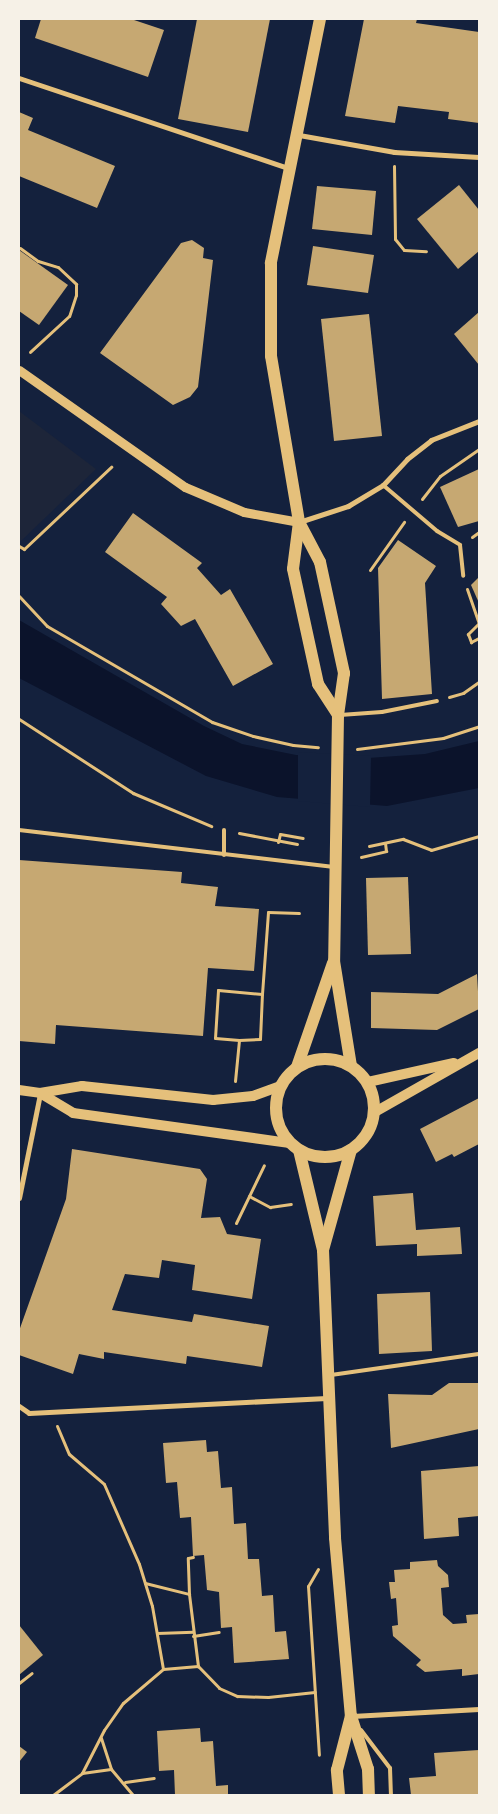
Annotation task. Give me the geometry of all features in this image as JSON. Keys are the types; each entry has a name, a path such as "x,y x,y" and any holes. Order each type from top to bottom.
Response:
{"main road":[{"path":"320,19 299,135 289,168 271,263 271,356 298,522 293,568 318,684 338,721"},
{"path":"298,522 320,562 340,655 344,691 338,721 334,868 334,961 352,1066"},
{"path":"334,961 297,1067 281,1086 276,1110 282,1133 295,1146 324,1250 327,1398 350,1716 368,1769 369,1795"},
{"path":"374,1112 479,1053"},
{"path":"297,1067 324,1058 352,1066 368,1082 374,1112 371,1127 351,1150 324,1250"},
{"path":"368,1082 465,1061"},
{"path":"19,1090 40,1093 82,1086 227,1100 253,1096 281,1086"},
{"path":"40,1093 73,1113 295,1146 325,1157 351,1150"},
{"path":"339,1795 337,1770 350,1716"}],"street":[{"path":"19,78 289,168"},
{"path":"299,135 394,152 479,156"},
{"path":"19,370 185,487 244,512 298,522 348,506 383,485 407,459 431,440 479,422"},
{"path":"19,1198 40,1093"},
{"path":"19,1406 30,1413 327,1398"},
{"path":"350,1716 479,1710"}],"lane":[{"path":"383,485 438,530 460,545 463,576"},
{"path":"338,721 437,701"},
{"path":"19,830 334,868"},
{"path":"224,830 224,855"},
{"path":"326,1376 479,1354"},
{"path":"350,1716 390,1768 391,1795"}],"path":[{"path":"394,152 395,239 404,250 426,251"},
{"path":"20,248 38,261 58,268 76,284 76,295 69,316 30,352"},
{"path":"19,546 24,549 111,467"},
{"path":"463,576 479,622 468,634 470,642 479,638"},
{"path":"19,596 47,626 212,722 293,745 322,747"},
{"path":"437,701 463,693 479,682"},
{"path":"19,718 133,792 224,830 278,842 297,844"},
{"path":"351,748 371,750 443,738 479,726"},
{"path":"278,842 280,834 303,838"},
{"path":"369,846 403,839 431,850 479,836"},
{"path":"361,857 386,851 385,843"},
{"path":"262,994 218,990 214,1038 260,1039 268,912 299,913"},
{"path":"234,1086 239,1040"},
{"path":"236,1223 264,1165"},
{"path":"249,1196 270,1207 291,1204"},
{"path":"52,1412 69,1454 104,1484 145,1582 164,1669"},
{"path":"193,1557 188,1558 189,1594 198,1666 219,1688 237,1696 268,1697 315,1692"},
{"path":"145,1582 189,1594"},
{"path":"308,1586 320,1761"},
{"path":"157,1632 193,1634 219,1632"},
{"path":"53,1795 82,1773 101,1737 124,1703 164,1669 198,1666"},
{"path":"19,1683 32,1673"},
{"path":"101,1737 112,1769 125,1782 134,1795"},
{"path":"82,1773 112,1769"},
{"path":"125,1782 154,1778"}],"shaded area":[{"path":"19,411 96,469 21,541 19,540"},
{"path":"19,620 204,726 242,744 296,755 368,758 425,754 479,741 479,788 387,806 277,797 206,776 19,678"}],"pier":[{"path":"298,752 371,756 370,807 298,801"}],"building":[{"path":"41,19 131,19 164,30 148,77 35,38"},
{"path":"197,19 270,19 248,132 178,119"},
{"path":"364,19 417,19 416,23 479,32 479,123 448,119 449,112 398,106 395,123 345,116"},
{"path":"19,112 33,118 28,130 115,166 97,208 19,176"},
{"path":"459,185 479,210 479,251 458,269 417,219"},
{"path":"317,186 376,191 372,235 312,229"},
{"path":"192,240 204,248 203,258 213,260 198,387 190,397 173,405 100,353 181,243"},
{"path":"313,246 374,255 368,293 307,285"},
{"path":"19,250 68,285 39,325 19,311"},
{"path":"479,312 479,365 454,334"},
{"path":"369,314 382,436 334,441 321,319"},
{"path":"479,469 479,521 458,527 440,487"},
{"path":"133,513 202,563 197,568 221,595 230,589 273,664 233,686 195,619 181,626 161,604 167,597 105,552"},
{"path":"398,540 436,566 425,583 432,694 382,699 378,568"},
{"path":"479,577 479,603 471,585"},
{"path":"19,860 182,872 181,883 218,887 215,906 259,909 254,971 208,968 203,1036 56,1025 55,1044 19,1041"},
{"path":"408,877 411,954 368,955 366,878"},
{"path":"477,974 479,1009 437,1030 371,1028 371,992 438,994"},
{"path":"479,1098 479,1144 454,1157 452,1154 436,1162 420,1129"},
{"path":"72,1149 200,1169 207,1179 201,1218 220,1217 227,1234 261,1239 252,1299 192,1290 195,1265 162,1260 159,1278 125,1274 112,1310 192,1322 194,1314 269,1326 262,1367 187,1356 186,1364 104,1352 104,1359 79,1354 73,1374 19,1355 19,1331 66,1199"},
{"path":"413,1193 416,1230 460,1227 462,1254 417,1256 417,1244 376,1246 373,1196"},
{"path":"430,1292 432,1351 379,1354 377,1294"},
{"path":"449,1383 479,1383 479,1429 391,1448 388,1394 432,1395"},
{"path":"206,1440 207,1452 218,1451 221,1488 232,1487 234,1524 246,1523 248,1559 259,1559 262,1596 273,1595 275,1632 286,1631 289,1659 234,1663 232,1627 221,1628 219,1592 207,1590 204,1555 193,1556 191,1517 180,1518 177,1482 166,1483 163,1443"},
{"path":"479,1466 479,1516 458,1518 459,1536 424,1539 421,1471"},
{"path":"437,1560 438,1566 448,1575 449,1587 441,1588 443,1615 453,1624 467,1623 466,1615 479,1614 479,1674 462,1676 462,1669 425,1672 416,1665 421,1660 393,1636 392,1626 398,1625 396,1598 391,1599 389,1582 395,1582 394,1570 410,1569 410,1562"},
{"path":"19,1625 43,1655 19,1675"},
{"path":"200,1728 201,1742 213,1741 216,1786 228,1785 228,1795 175,1795 174,1770 159,1771 157,1731"},
{"path":"19,1746 27,1752 19,1762"},
{"path":"479,1750 479,1795 411,1795 409,1778 436,1776 434,1753"}]}
